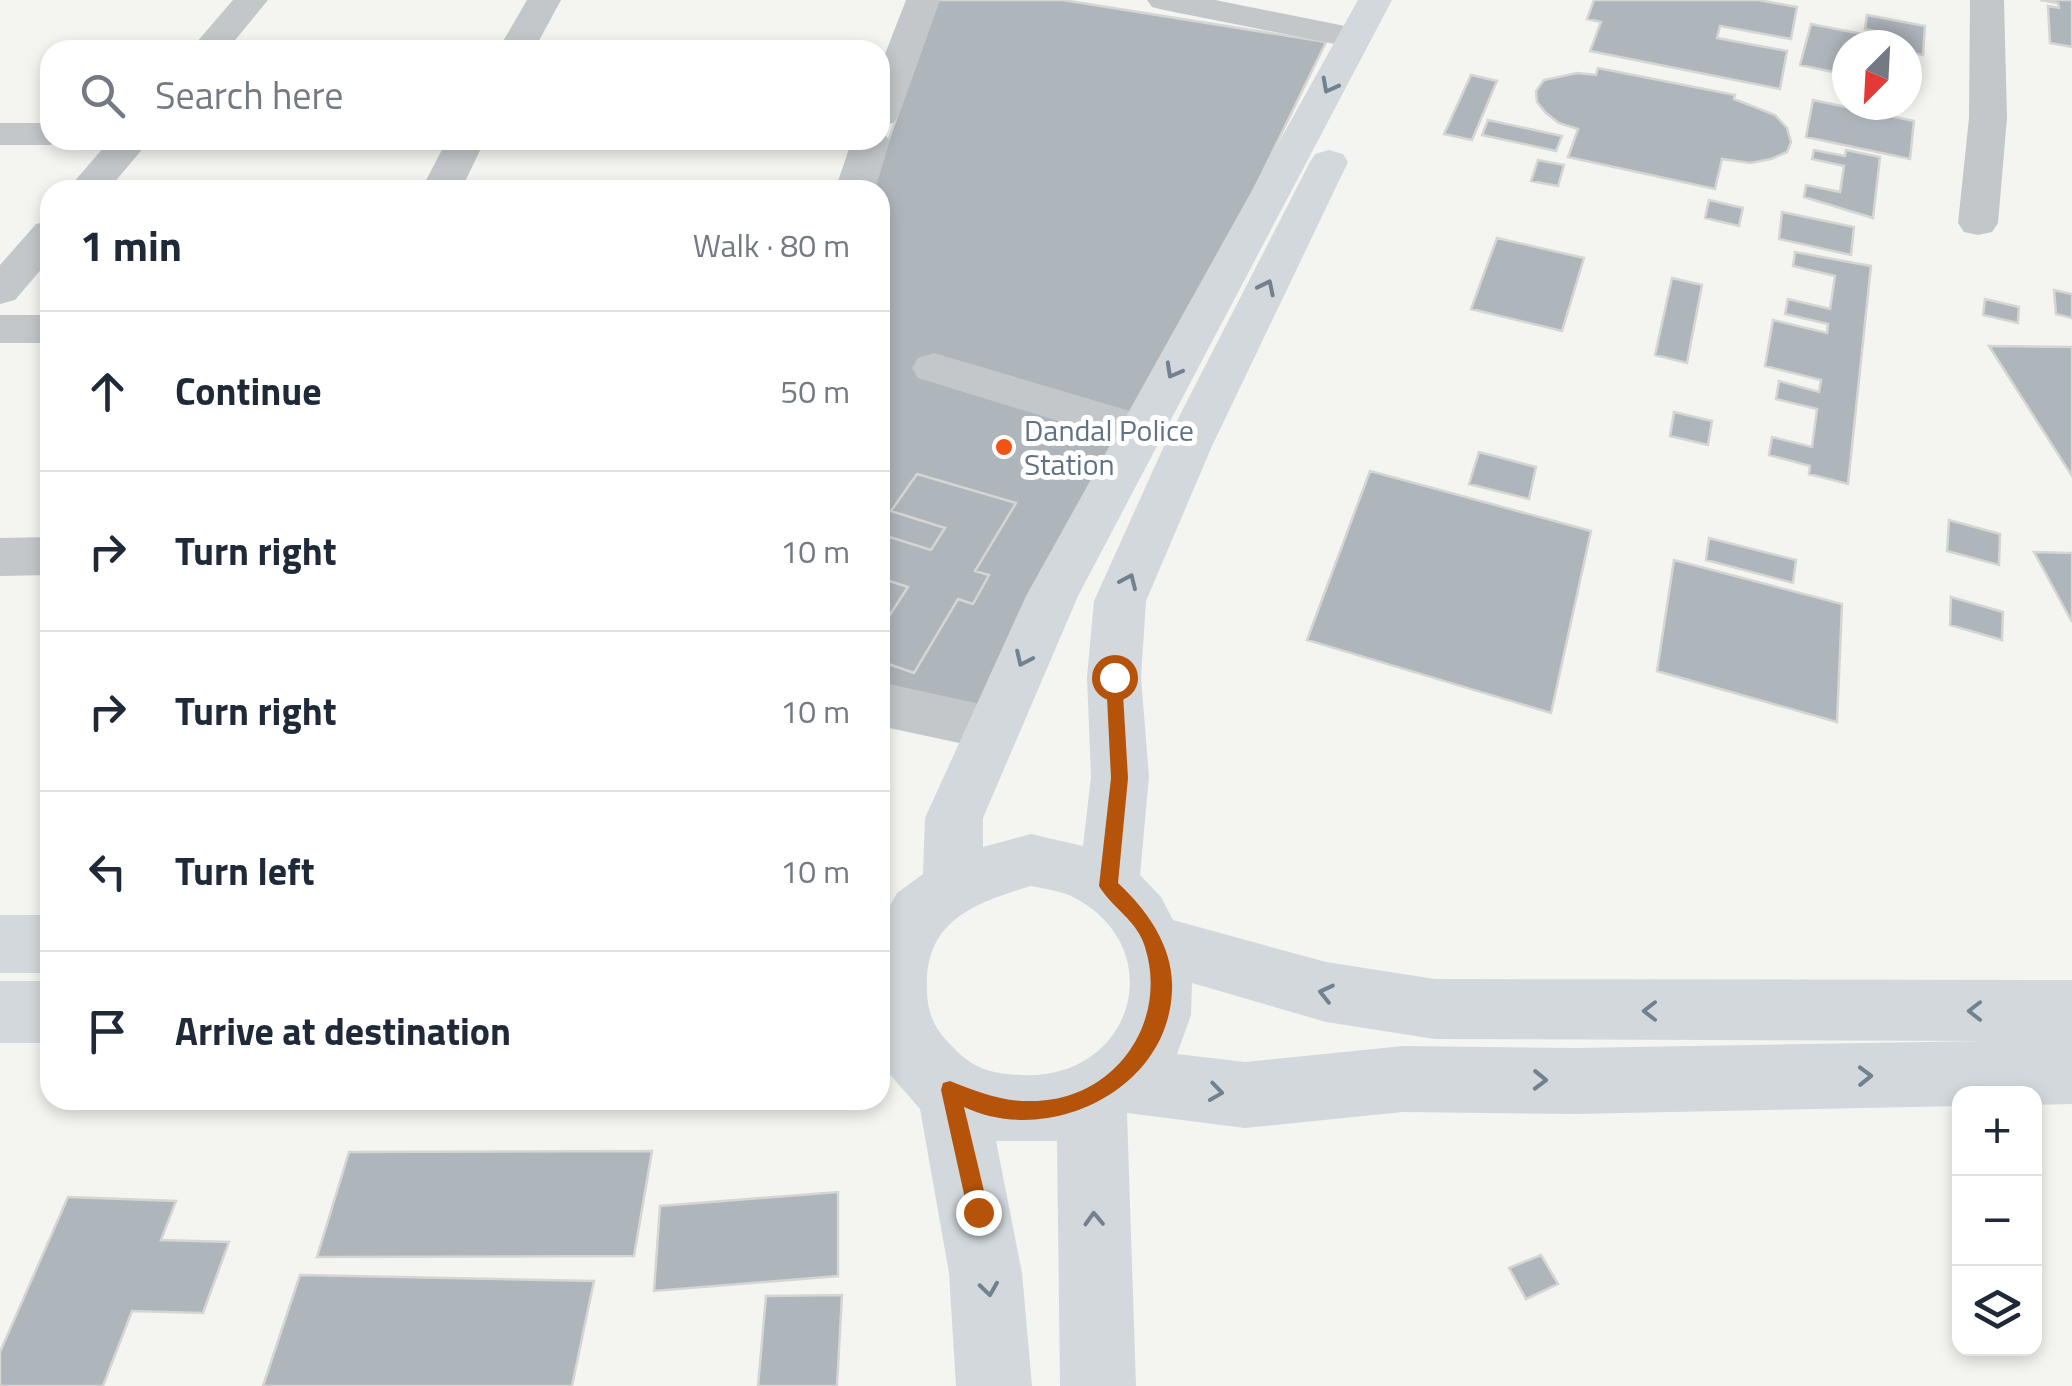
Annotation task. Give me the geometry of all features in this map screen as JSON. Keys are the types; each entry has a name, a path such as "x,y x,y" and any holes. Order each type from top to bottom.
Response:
{"main road":[{"path":"1108,886 1120,778 1114,677 1120,600 1188,446 1410,0"},
{"path":"994,1386 989,1286 978,1212 892,1003 894,956 1052,596 1365,19"},
{"path":"913,1061 977,1103 1034,1112 1064,1107 1105,1088 1151,1037 1163,990 1154,942 1136,911 1108,886 1072,868 1032,860 991,865 916,905"},
{"path":"1154,942 1270,980 1360,1002 1434,1008 2072,1011"},
{"path":"0,944 40,944"},
{"path":"0,1012 40,1012"},
{"path":"1105,1088 1246,1096 1402,1078 1575,1081 2072,1072"},
{"path":"1098,1386 1105,1088"}],"street":[{"path":"217,40 252,0"},
{"path":"522,40 544,0"},
{"path":"890,88 923,0"},
{"path":"1164,0 1365,19"},
{"path":"1978,223 1988,118 1987,0"},
{"path":"0,134 40,134"},
{"path":"96,180 122,150"},
{"path":"446,180 461,150"},
{"path":"859,180 868,150"},
{"path":"0,291 40,245"},
{"path":"0,329 40,329"},
{"path":"934,368 1140,430"},
{"path":"0,557 40,556"},
{"path":"890,706 992,727"}],"building":[{"name":"Dandal Police Station","path":"938,0 1063,0 1326,42 992,727 890,706 890,180 875,180 885,150 890,150 890,136"},
{"path":"1594,0 1758,0 1797,7 1791,39 1720,26 1717,38 1787,51 1780,89 1590,51 1601,22 1587,19"},
{"path":"2040,0 2072,0 2072,47 2050,43 2048,6 2059,8 2058,3"},
{"path":"1867,15 1925,26 1923,55 1922,30 1865,29"},
{"path":"1811,24 1842,30 1832,30 1832,72 1800,65"},
{"path":"1598,68 1735,95 1734,99 1775,115 1787,128 1791,142 1787,152 1750,163 1722,159 1715,189 1568,157 1578,129 1559,123 1546,113 1537,102 1536,91 1544,80 1577,73 1596,75"},
{"path":"1471,75 1497,81 1472,140 1444,134"},
{"path":"1813,100 1832,104 1832,120 1914,121 1910,159 1806,137"},
{"path":"1488,120 1562,136 1556,151 1482,135"},
{"path":"1814,150 1845,156 1846,150 1880,157 1873,218 1804,197 1806,185 1840,192 1844,166 1812,159"},
{"path":"1538,160 1564,165 1558,186 1531,181"},
{"path":"1709,200 1743,208 1739,226 1705,218"},
{"path":"1782,212 1854,227 1851,255 1779,239"},
{"path":"1497,238 1584,258 1562,331 1471,309"},
{"path":"1795,252 1871,266 1848,484 1809,474 1810,466 1769,455 1772,437 1812,447 1817,409 1776,399 1779,381 1819,392 1821,380 1765,366 1773,320 1827,333 1828,324 1785,314 1788,299 1830,309 1835,276 1793,266"},
{"path":"1672,278 1702,285 1687,363 1655,355"},
{"path":"2054,290 2072,294 2072,318 2056,314"},
{"path":"1985,299 2019,307 2018,323 1983,315"},
{"path":"1989,346 2072,347 2072,476"},
{"path":"1674,412 1712,421 1708,445 1670,436"},
{"path":"1479,452 1536,467 1529,499 1469,484"},
{"path":"1370,471 1591,531 1551,713 1307,640"},
{"name":"Dandal Police Station","path":"917,474 1016,503 975,571 989,575 973,604 958,599 914,673 890,665 890,615 908,587 890,581 890,537 931,550 945,528 891,511"},
{"path":"1949,520 2000,534 1999,565 1947,551"},
{"path":"1709,538 1796,560 1793,583 1706,560"},
{"path":"2034,552 2072,553 2072,622"},
{"path":"1674,560 1842,604 1837,722 1657,671"},
{"path":"1951,597 2003,612 2002,640 1950,625"},
{"path":"652,1151 634,1256 317,1257 349,1152"},
{"path":"838,1192 838,1276 654,1291 660,1206"},
{"path":"68,1197 176,1201 161,1240 229,1242 203,1313 132,1311 103,1386 0,1386 0,1352"},
{"path":"1541,1255 1558,1284 1526,1299 1509,1268"},
{"path":"300,1275 594,1281 572,1386 263,1386"},
{"path":"842,1295 837,1386 758,1386 766,1296"}],"place":[{"name":"Dandal Police Station","path":"1004,447"}],"route":[{"path":"978,1212 950,1090 977,1103 1034,1112 1090,1097 1120,1079 1151,1037 1163,990 1154,942 1136,911 1108,886 1120,778 1114,677"}]}
